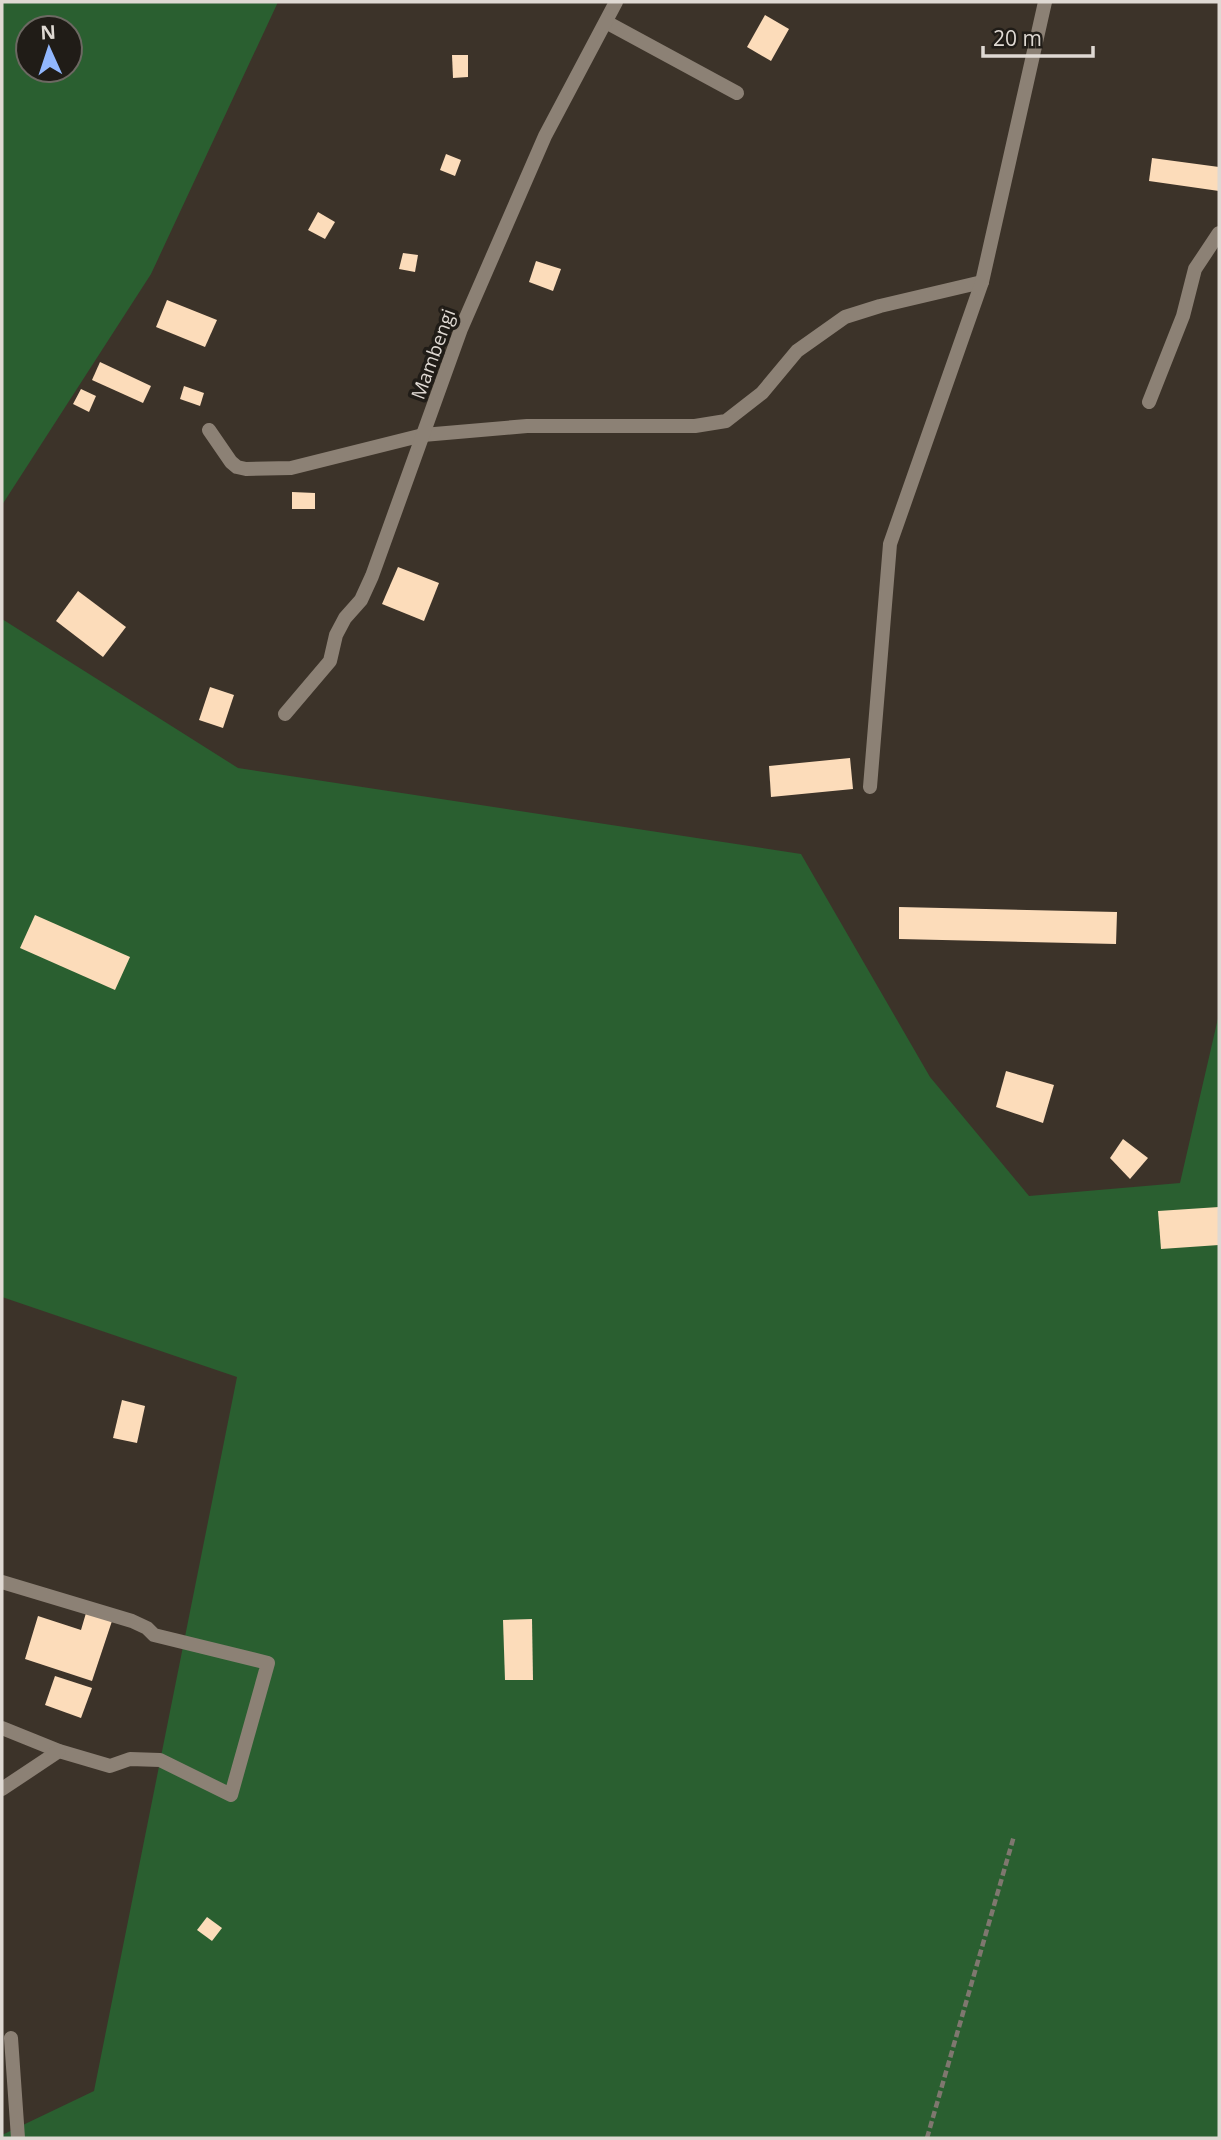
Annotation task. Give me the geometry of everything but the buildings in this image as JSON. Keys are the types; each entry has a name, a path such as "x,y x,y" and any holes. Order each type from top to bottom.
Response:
{"street":[{"name":"Mambengi","path":"285,714 330,661 336,635 345,618 361,600 461,329 545,136 616,2"},
{"path":"870,787 890,544 982,282 1045,2"},
{"path":"606,22 737,93"},
{"path":"1149,402 1183,316 1195,269 1219,233"},
{"path":"209,430 231,462 246,469 290,468 423,435 527,426 695,426 726,421 762,393 797,351 845,317 982,282"},
{"path":"2,1582 132,1621 147,1628 154,1636 268,1663 231,1795 160,1760 130,1759 110,1766 59,1751 2,1728"},
{"path":"2,1789 59,1751"},
{"path":"11,2038 18,2138"}],"path":[{"path":"927,2138 1014,1836"}],"green space":[{"path":"2,2 278,2 151,274 2,505"},
{"path":"2,619 238,768 801,854 930,1077 1029,1196 1180,1183 1219,1014 1219,2138 2,2138 2,2135 94,2091 237,1377 2,1297"}]}
